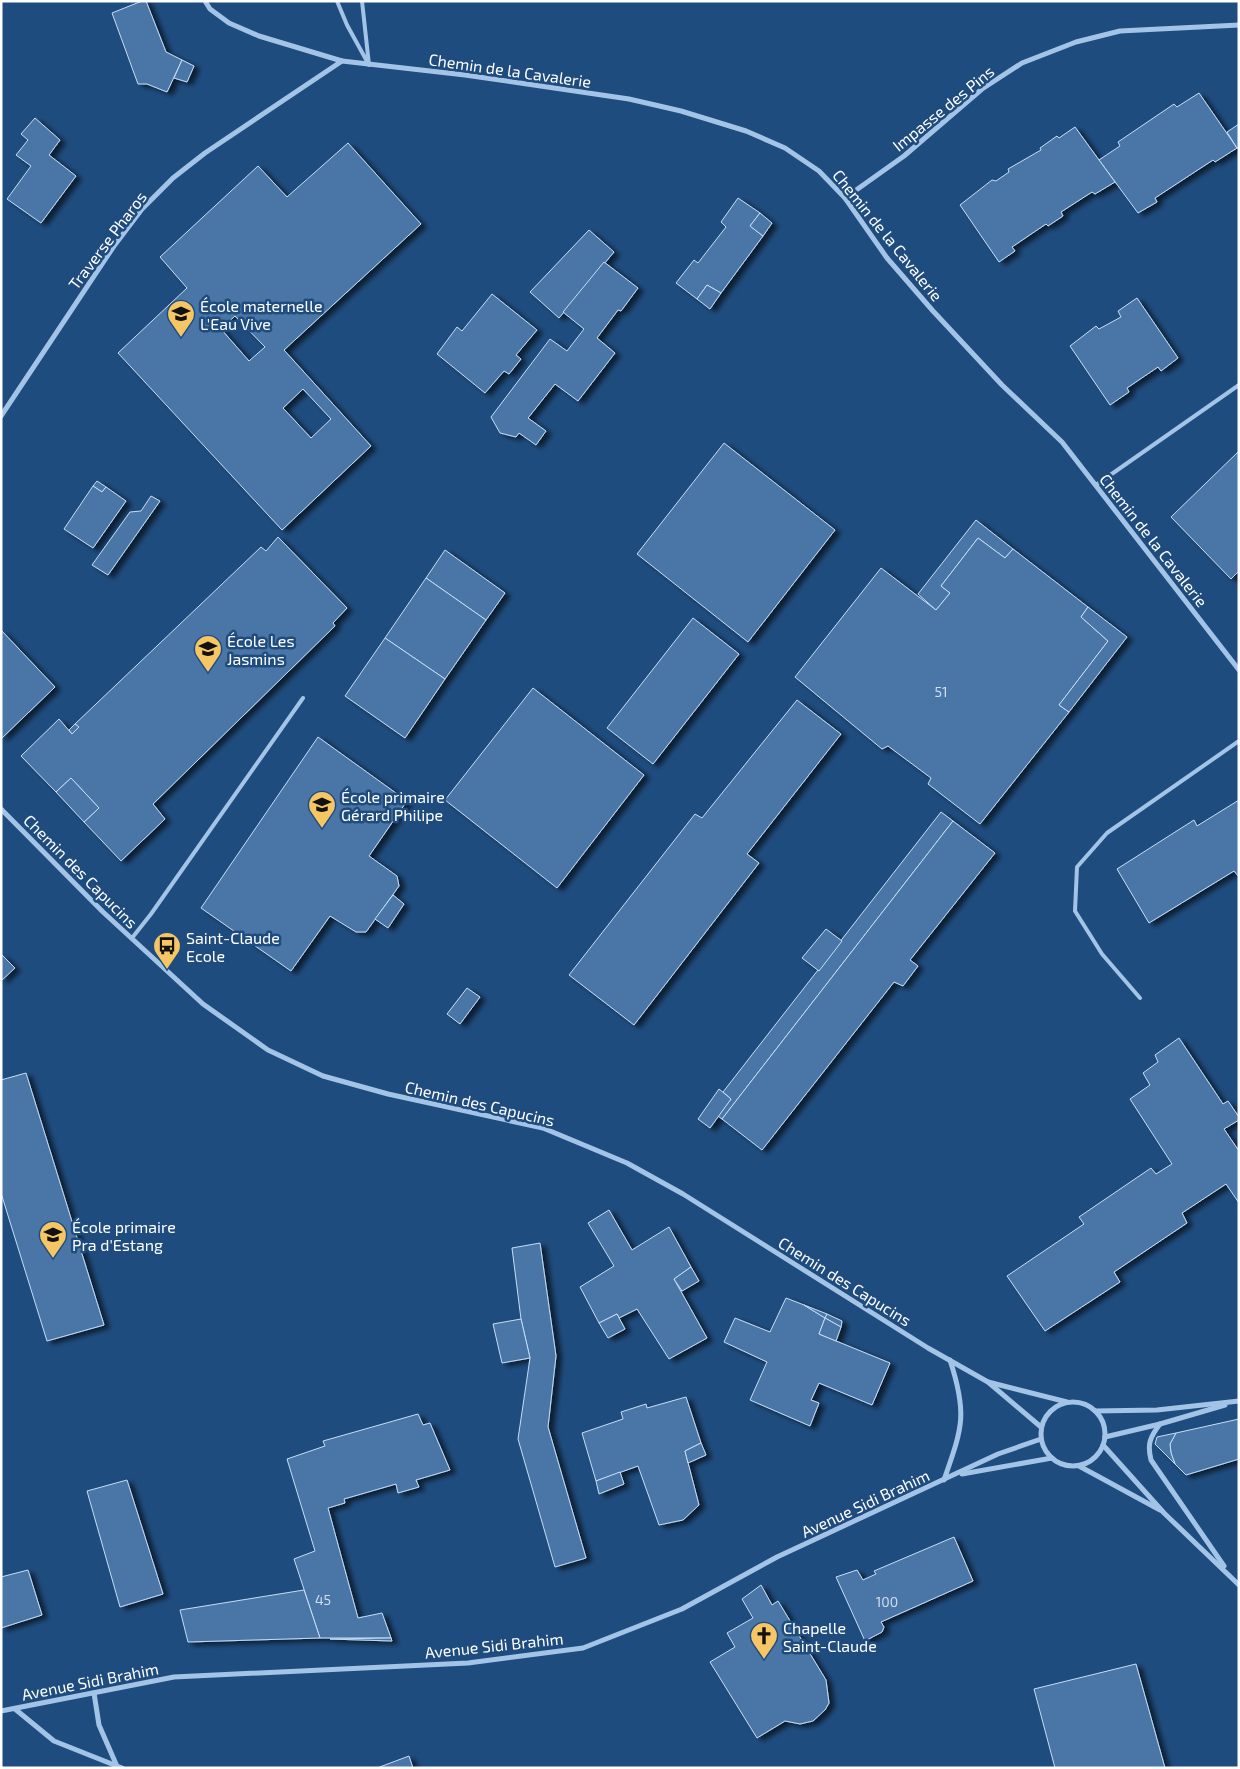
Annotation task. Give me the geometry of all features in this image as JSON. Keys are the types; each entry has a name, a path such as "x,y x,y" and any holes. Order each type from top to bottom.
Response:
{"street":[{"name":"Chemin de la Cavalerie","path":"205,1 210,9 229,23 259,36 342,61 464,75 629,99 681,111 746,131 785,148 819,170 845,198 887,258 933,311 1002,385 1062,442 1239,670"},
{"name":"Impasse des Pins","path":"845,198 904,156 982,89 1022,63 1076,42 1120,31 1239,25"},
{"name":"Traverse Pharos","path":"1,416 114,246 142,209 173,178 205,153 342,61"},
{"name":"Chemin des Capucins","path":"1,809 132,938 203,1004 268,1050 323,1076 379,1092 543,1128 627,1163 683,1194 988,1382 1042,1428"},
{"path":"944,1480 962,1425 959,1390 950,1360"},
{"name":"Chemin des Capucins","path":"988,1382 1068,1402"},
{"path":"1164,1512 1079,1466 1060,1464 1052,1458 1045,1450 1041,1439 1042,1428 1051,1411 1068,1402 1078,1402 1095,1411 1157,1410 1238,1401"},
{"path":"1105,1437 1160,1424 1238,1401"},
{"path":"1079,1466 1094,1458 1103,1445 1105,1427 1095,1411"},
{"path":"1160,1424 1150,1437 1148,1448 1151,1460 1231,1577"},
{"name":"Avenue Sidi Brahim","path":"1,1711 174,1677 468,1663 583,1648 682,1608 777,1558 998,1454 1041,1439"},
{"path":"1103,1445 1164,1512 1239,1585"},
{"name":"Avenue Sidi Brahim","path":"954,1475 1052,1458"},
{"path":"94,1693 99,1725 116,1764"},
{"path":"15,1709 54,1741 116,1764 122,1768"}],"lane":[{"path":"337,1 347,25 369,65"},
{"path":"362,1 369,65"},
{"path":"1096,485 1239,385"},
{"path":"132,938 151,914 303,698"},
{"path":"1140,998 1102,954 1075,910 1077,867 1108,833 1239,741"}],"building":[{"path":"146,1 166,52 182,60 167,92 147,84 138,84 112,13"},
{"path":"182,60 194,66 187,82 174,78"},
{"path":"1199,93 1237,148 1215,162 1213,160 1155,198 1157,202 1138,213 1099,160 1120,146 1118,142 1174,104 1177,107"},
{"path":"35,118 60,140 49,155 76,176 41,223 7,199 31,166 16,155 28,140 21,134"},
{"path":"1239,124 1239,147 1237,148 1227,132"},
{"path":"1075,127 1115,182 1095,194 1092,192 1061,212 1063,216 1048,226 1046,224 1012,247 1015,251 999,262 960,205 992,180 996,181 1009,172 1008,169 1041,150 1040,148 1057,136 1059,138"},
{"name":"École maternelle L'Eau Vive","path":"348,143 421,224 284,350 371,446 282,530 118,353 187,288 160,257 258,166 287,197","holes":["235,316 265,347 249,361 221,329","303,389 331,419 311,438 283,408"]},
{"path":"738,198 760,213 750,226 763,236 721,293 707,285 697,299 676,283 694,260 698,263 726,227 721,222"},
{"path":"760,213 772,223 763,236 750,226"},
{"path":"589,230 614,252 559,318 530,292"},
{"path":"604,262 638,288 621,311 618,310 597,338 615,353 578,401 555,384 528,418 546,431 536,445 519,433 516,437 500,433 491,417 550,339 567,351 584,329 563,312"},
{"path":"707,285 721,293 710,309 697,299"},
{"path":"492,294 537,330 516,355 521,359 509,374 504,371 485,393 437,354 457,327 462,331"},
{"path":"1137,298 1178,358 1161,371 1158,367 1127,388 1129,392 1110,405 1070,346 1096,326 1099,329 1121,317 1118,311"},
{"path":"724,443 835,530 748,642 637,554"},
{"path":"1239,451 1239,571 1231,579 1171,517"},
{"path":"97,481 106,487 102,492 93,486"},
{"path":"93,486 102,492 106,487 126,501 93,548 64,529"},
{"path":"151,496 160,501 108,575 92,565 130,512 141,511"},
{"path":"976,520 1013,549 1005,558 978,538 941,586 950,593 936,610 918,594"},
{"name":"École Les Jasmins","path":"278,537 347,608 333,623 335,626 153,804 165,819 121,861 84,822 99,808 71,778 56,792 21,756 59,719 72,734 79,727 75,724 261,547 266,551"},
{"path":"978,538 1005,558 1013,549 1088,607 1081,617 1108,641 1059,705 1069,712 980,824 928,784 931,778 888,746 882,749 795,677 881,568 936,610 950,593 941,586"},
{"path":"445,550 505,593 486,620 426,578"},
{"path":"426,578 486,620 445,679 385,638"},
{"path":"1088,607 1127,637 1069,712 1059,705 1108,641 1081,617"},
{"path":"693,618 739,654 653,764 607,728"},
{"path":"1,630 55,687 2,738 1,737"},
{"path":"385,638 445,679 405,738 345,696"},
{"path":"533,688 644,775 557,888 445,800"},
{"path":"797,700 841,734 747,854 759,863 634,1025 569,975 695,814 702,818"},
{"path":"75,724 79,727 72,734 69,730"},
{"name":"École primaire Gérard Philipe","path":"318,737 407,801 369,856 397,876 399,886 366,932 356,932 330,916 291,971 201,908"},
{"path":"71,778 99,808 84,822 56,792"},
{"path":"1239,800 1239,877 1234,871 1149,923 1117,869 1194,820 1197,826"},
{"path":"941,812 953,821 722,1119 718,1116 731,1099 723,1092"},
{"path":"953,821 995,853 910,960 918,966 903,986 894,982 762,1150 722,1119"},
{"path":"393,895 404,904 388,928 375,919"},
{"path":"826,929 842,941 819,971 802,958"},
{"path":"1,954 15,968 1,981"},
{"path":"467,988 480,997 460,1024 447,1014"},
{"path":"1179,1038 1223,1104 1228,1101 1239,1117 1239,1120 1224,1129 1239,1151 1239,1203 1226,1184 1182,1213 1187,1223 1114,1272 1120,1282 1045,1331 1007,1276 1084,1224 1079,1217 1151,1168 1156,1174 1172,1164 1130,1099 1150,1085 1143,1073 1158,1062 1155,1055"},
{"name":"École primaire Pra d'Estang","path":"26,1073 104,1325 47,1341 1,1193 1,1080"},
{"path":"719,1089 731,1099 710,1128 698,1119"},
{"path":"609,1210 632,1250 669,1227 691,1267 674,1279 707,1338 669,1359 637,1309 619,1318 617,1314 599,1323 580,1287 614,1266 588,1223"},
{"path":"540,1243 556,1356 548,1427 586,1558 555,1567 518,1439 530,1358 521,1319 512,1248"},
{"path":"691,1267 699,1281 682,1291 674,1279"},
{"path":"786,1298 804,1305 825,1318 819,1334 890,1363 872,1405 819,1383 811,1400 819,1403 810,1426 750,1400 767,1362 724,1342 735,1318 770,1332"},
{"path":"804,1305 827,1314 825,1318"},
{"path":"617,1314 625,1329 608,1338 599,1323"},
{"path":"827,1314 842,1321 841,1327 825,1318"},
{"path":"825,1318 841,1327 836,1341 819,1334"},
{"path":"521,1319 530,1358 502,1363 493,1324"},
{"path":"686,1397 701,1443 685,1451 699,1505 683,1520 659,1525 638,1466 596,1481 582,1433 623,1419 621,1412 646,1404 647,1408"},
{"path":"418,1414 423,1425 430,1423 450,1470 416,1480 419,1487 398,1493 396,1484 344,1499 345,1503 328,1508 358,1618 382,1613 391,1638 320,1638 294,1559 315,1551 287,1459 325,1446 323,1441"},
{"path":"1239,1419 1239,1459 1186,1475 1175,1464 1170,1444 1176,1433"},
{"path":"1176,1433 1170,1444 1175,1464 1155,1444 1157,1437"},
{"path":"701,1443 706,1455 688,1463 685,1451"},
{"path":"620,1472 624,1484 599,1494 596,1481"},
{"path":"127,1480 163,1594 120,1607 87,1491"},
{"path":"954,1537 973,1581 881,1622 884,1627 882,1632 865,1641 836,1577 857,1570 863,1580 876,1574 874,1571"},
{"path":"28,1570 42,1615 1,1628 1,1577"},
{"name":"Chapelle Saint-Claude","path":"761,1585 772,1605 778,1601 826,1680 829,1703 825,1710 813,1721 800,1724 785,1721 757,1738 710,1662 735,1647 727,1633 753,1618 742,1599"},
{"path":"304,1590 320,1638 188,1642 180,1610"},
{"path":"391,1638 392,1641 330,1639"},
{"path":"1136,1664 1165,1768 1055,1768 1034,1689"},
{"path":"409,1756 413,1768 377,1768"}],"place":[{"name":"École maternelle L'Eau Vive","path":"181,338"},
{"name":"École Les Jasmins","path":"208,673"},
{"name":"École primaire Gérard Philipe","path":"322,829"},
{"name":"Saint-Claude Ecole","path":"167,970"},
{"name":"École primaire Pra d'Estang","path":"53,1259"},
{"name":"Chapelle Saint-Claude","path":"764,1660"}]}
